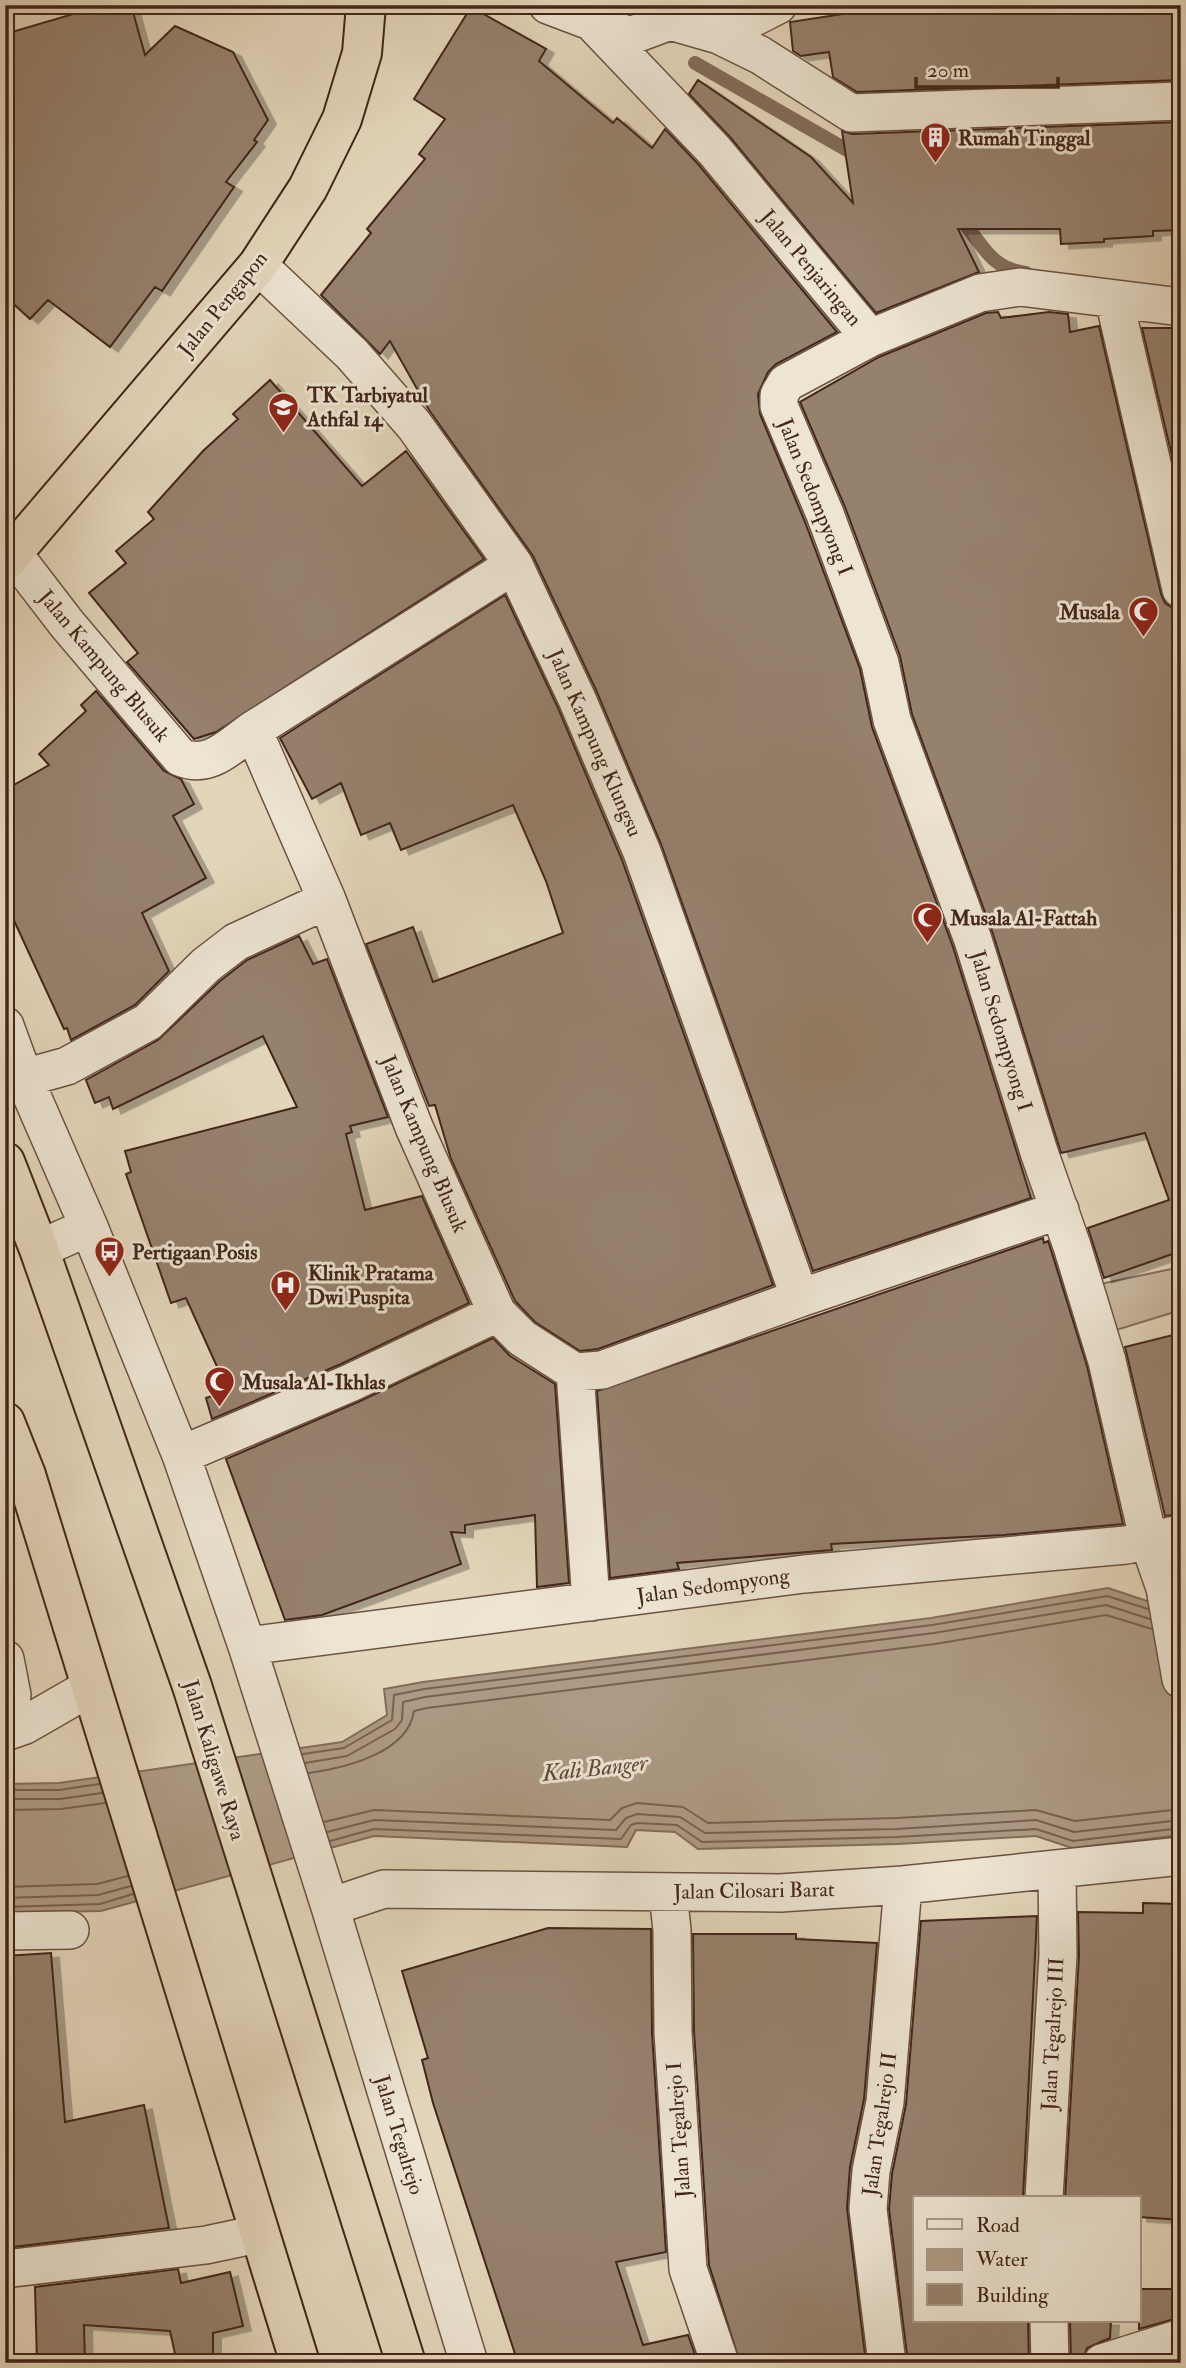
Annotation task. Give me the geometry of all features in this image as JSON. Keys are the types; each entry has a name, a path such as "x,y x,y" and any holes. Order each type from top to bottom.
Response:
{"highway":[{"name":"Jalan Pengapon","path":"9,558 258,265 308,188 342,119 362,53 366,5"},
{"name":"Jalan Kaligawe Raya","path":"5,1162 39,1249 192,1686 406,2363"},
{"path":"5,1422 26,1475 300,2363"}],"street":[{"path":"548,5 630,36 670,21 719,35 760,55 840,108 864,115 1181,101"},
{"path":"719,35 778,5"},
{"name":"Jalan Penjaringan","path":"592,22 714,150 870,338 994,290 1020,287 1181,307"},
{"name":"Jalan Kampung Klungsu","path":"258,265 352,354 414,425 514,565 577,699 642,852 800,1298"},
{"path":"1114,299 1181,589"},
{"name":"Jalan Sedompyong I","path":"870,338 786,383 779,395 779,406 825,514 880,663 892,720 973,940 1165,1538 1165,1588 1181,1679"},
{"name":"Jalan Kampung Blusuk","path":"9,558 180,757 190,762 210,760 253,730 327,900 414,1128 497,1313 522,1338 575,1372"},
{"path":"253,730 514,565"},
{"path":"15,1083 66,1066 148,1022 206,965 236,942 327,900"},
{"name":"Jalan Tegalrejo","path":"5,1027 15,1083 89,1227 181,1455 247,1646 469,2363"},
{"path":"591,1602 575,1372 602,1370 800,1298 1060,1210"},
{"path":"39,1249 89,1227"},
{"path":"181,1455 350,1383 497,1313"},
{"name":"Jalan Sedompyong","path":"247,1646 804,1574 1165,1538"},
{"path":"5,1659 12,1695 6,1732 95,1702"},
{"name":"Jalan Cilosari Barat","path":"324,1894 384,1889 780,1894 903,1885 1181,1856"},
{"name":"Jalan Tegalrejo III","path":"1044,2196 1058,1955 1057,1870"},
{"name":"Jalan Tegalrejo II","path":"887,2363 868,2209 871,2171 885,2102 903,1885"},
{"name":"Jalan Tegalrejo I","path":"668,1893 672,1930 673,2032 688,2269 720,2363"},
{"path":"5,1931 70,1930"},
{"path":"5,2269 206,2245 258,2234"},
{"path":"1049,2322 1049,2363"},
{"path":"1102,2363 1181,2338"}],"shaded area":[{"path":"1181,1267 1181,1310 1113,1331 1100,1284"}],"water":[{"name":"Kali Banger","path":"1108,1588 1153,1603 1181,1601 1181,1835 1072,1848 1036,1836 898,1844 698,1849 675,1832 636,1830 627,1847 374,1836 101,1911 5,1913 5,1784 59,1783 342,1742 387,1715 384,1689 423,1682 931,1618"}],"building":[{"path":"104,5 131,5 145,55 175,26 233,52 268,120 254,140 257,142 226,182 234,187 162,291 155,287 110,347 48,300 30,319 5,296 5,34"},
{"path":"902,5 1181,5 1181,80 857,92 833,77 829,52 801,56 793,51 790,22"},
{"path":"471,7 546,49 539,61 613,123 617,118 652,148 665,129 698,164 837,332 776,364 768,372 758,394 760,414 805,522 860,669 872,727 953,947 1031,1198 813,1271 661,844 596,690 533,556 429,410 390,341 380,354 321,295 371,233 367,229 425,159 419,154 445,119 414,99"},
{"path":"698,80 811,157 853,203 842,131 852,134 1181,122 1181,230 1153,231 1153,236 1104,239 1104,242 1061,244 1060,229 958,229 979,272 876,313 730,137 689,94"},
{"path":"998,312 1001,318 1049,312 1068,314 1070,332 1099,326 1161,594 1165,603 1174,609 1181,655 1178,655 1181,679 1181,1251 1104,1278 1088,1228 1169,1200 1145,1133 1061,1153 993,934 912,714 900,656 845,507 800,402 879,357 986,313"},
{"path":"1142,328 1181,328 1181,495"},
{"path":"270,380 362,486 406,451 484,559 216,732 194,739 127,662 138,653 89,593 126,563 116,551 154,519 148,512 203,451 238,419 233,414"},
{"path":"505,595 558,708 622,860 773,1285 598,1349 580,1351 535,1322 515,1301 451,1159 435,1105 429,1106 366,944 413,927 433,982 563,933 546,881 513,805 401,850 390,823 361,835 341,783 312,799 280,738"},
{"path":"96,691 164,771 181,779 194,804 173,816 206,878 142,913 169,971 135,1005 71,1040 5,901 5,790 49,765 39,754 86,711 81,705"},
{"path":"299,936 313,964 327,959 388,1117 350,1126 352,1132 346,1134 365,1210 422,1196 469,1303 341,1364 212,1419 206,1398 228,1391 186,1298 171,1303 126,1174 131,1172 125,1151 297,1107 263,1036 113,1109 109,1097 95,1103 86,1080 158,1040 220,981 247,960"},
{"path":"1043,1238 1044,1243 1048,1241 1087,1366 1123,1524 1004,1535 831,1544 832,1550 677,1563 679,1569 610,1578 597,1391"},
{"path":"1181,1333 1181,1514 1165,1516 1125,1347"},
{"path":"493,1338 510,1356 555,1384 569,1583 537,1587 535,1515 465,1525 465,1533 451,1532 461,1564 322,1615 285,1620 226,1459 358,1402"},
{"path":"1143,1903 1181,1904 1181,2220 1140,2217 1140,2196 1065,2196 1079,1956 1078,1912 1143,1913"},
{"path":"1037,1916 1023,2196 913,2196 913,2322 1028,2322 1029,2363 908,2363 889,2209 892,2174 906,2104 921,1921"},
{"path":"548,1928 651,1929 652,2033 666,2252 616,2262 643,2345 688,2335 698,2363 518,2363 433,2103 422,2060 428,2058 402,1971"},
{"path":"693,1934 796,1934 796,1939 877,1943 864,2099 850,2167 847,2208 866,2363 740,2363 709,2265 694,2031"},
{"path":"51,1953 65,2122 144,2105 169,2228 5,2248 5,1956"},
{"path":"178,2269 181,2283 230,2272 243,2326 213,2333 213,2363 177,2363 170,2331 84,2325 85,2363 37,2363 35,2287"},
{"path":"1140,2289 1178,2289 1178,2318 1139,2329"},
{"path":"1070,2322 1111,2322 1110,2338 1087,2348 1082,2363 1071,2363"}],"waterway":[{"path":"695,63 861,158"},
{"path":"956,215 993,259 1013,270 1026,273"}],"place":[{"name":"Rumah Tinggal","path":"935,165"},
{"name":"TK Tarbiyatul Athfal 14","path":"284,434"},
{"name":"Musala","path":"1143,639"},
{"name":"Musala Al-Fattah","path":"927,945"},
{"name":"Pertigaan Posis","path":"109,1279"},
{"name":"Klinik Pratama Dwi Puspita","path":"285,1312"},
{"name":"Musala Al-Ikhlas","path":"219,1409"}]}
